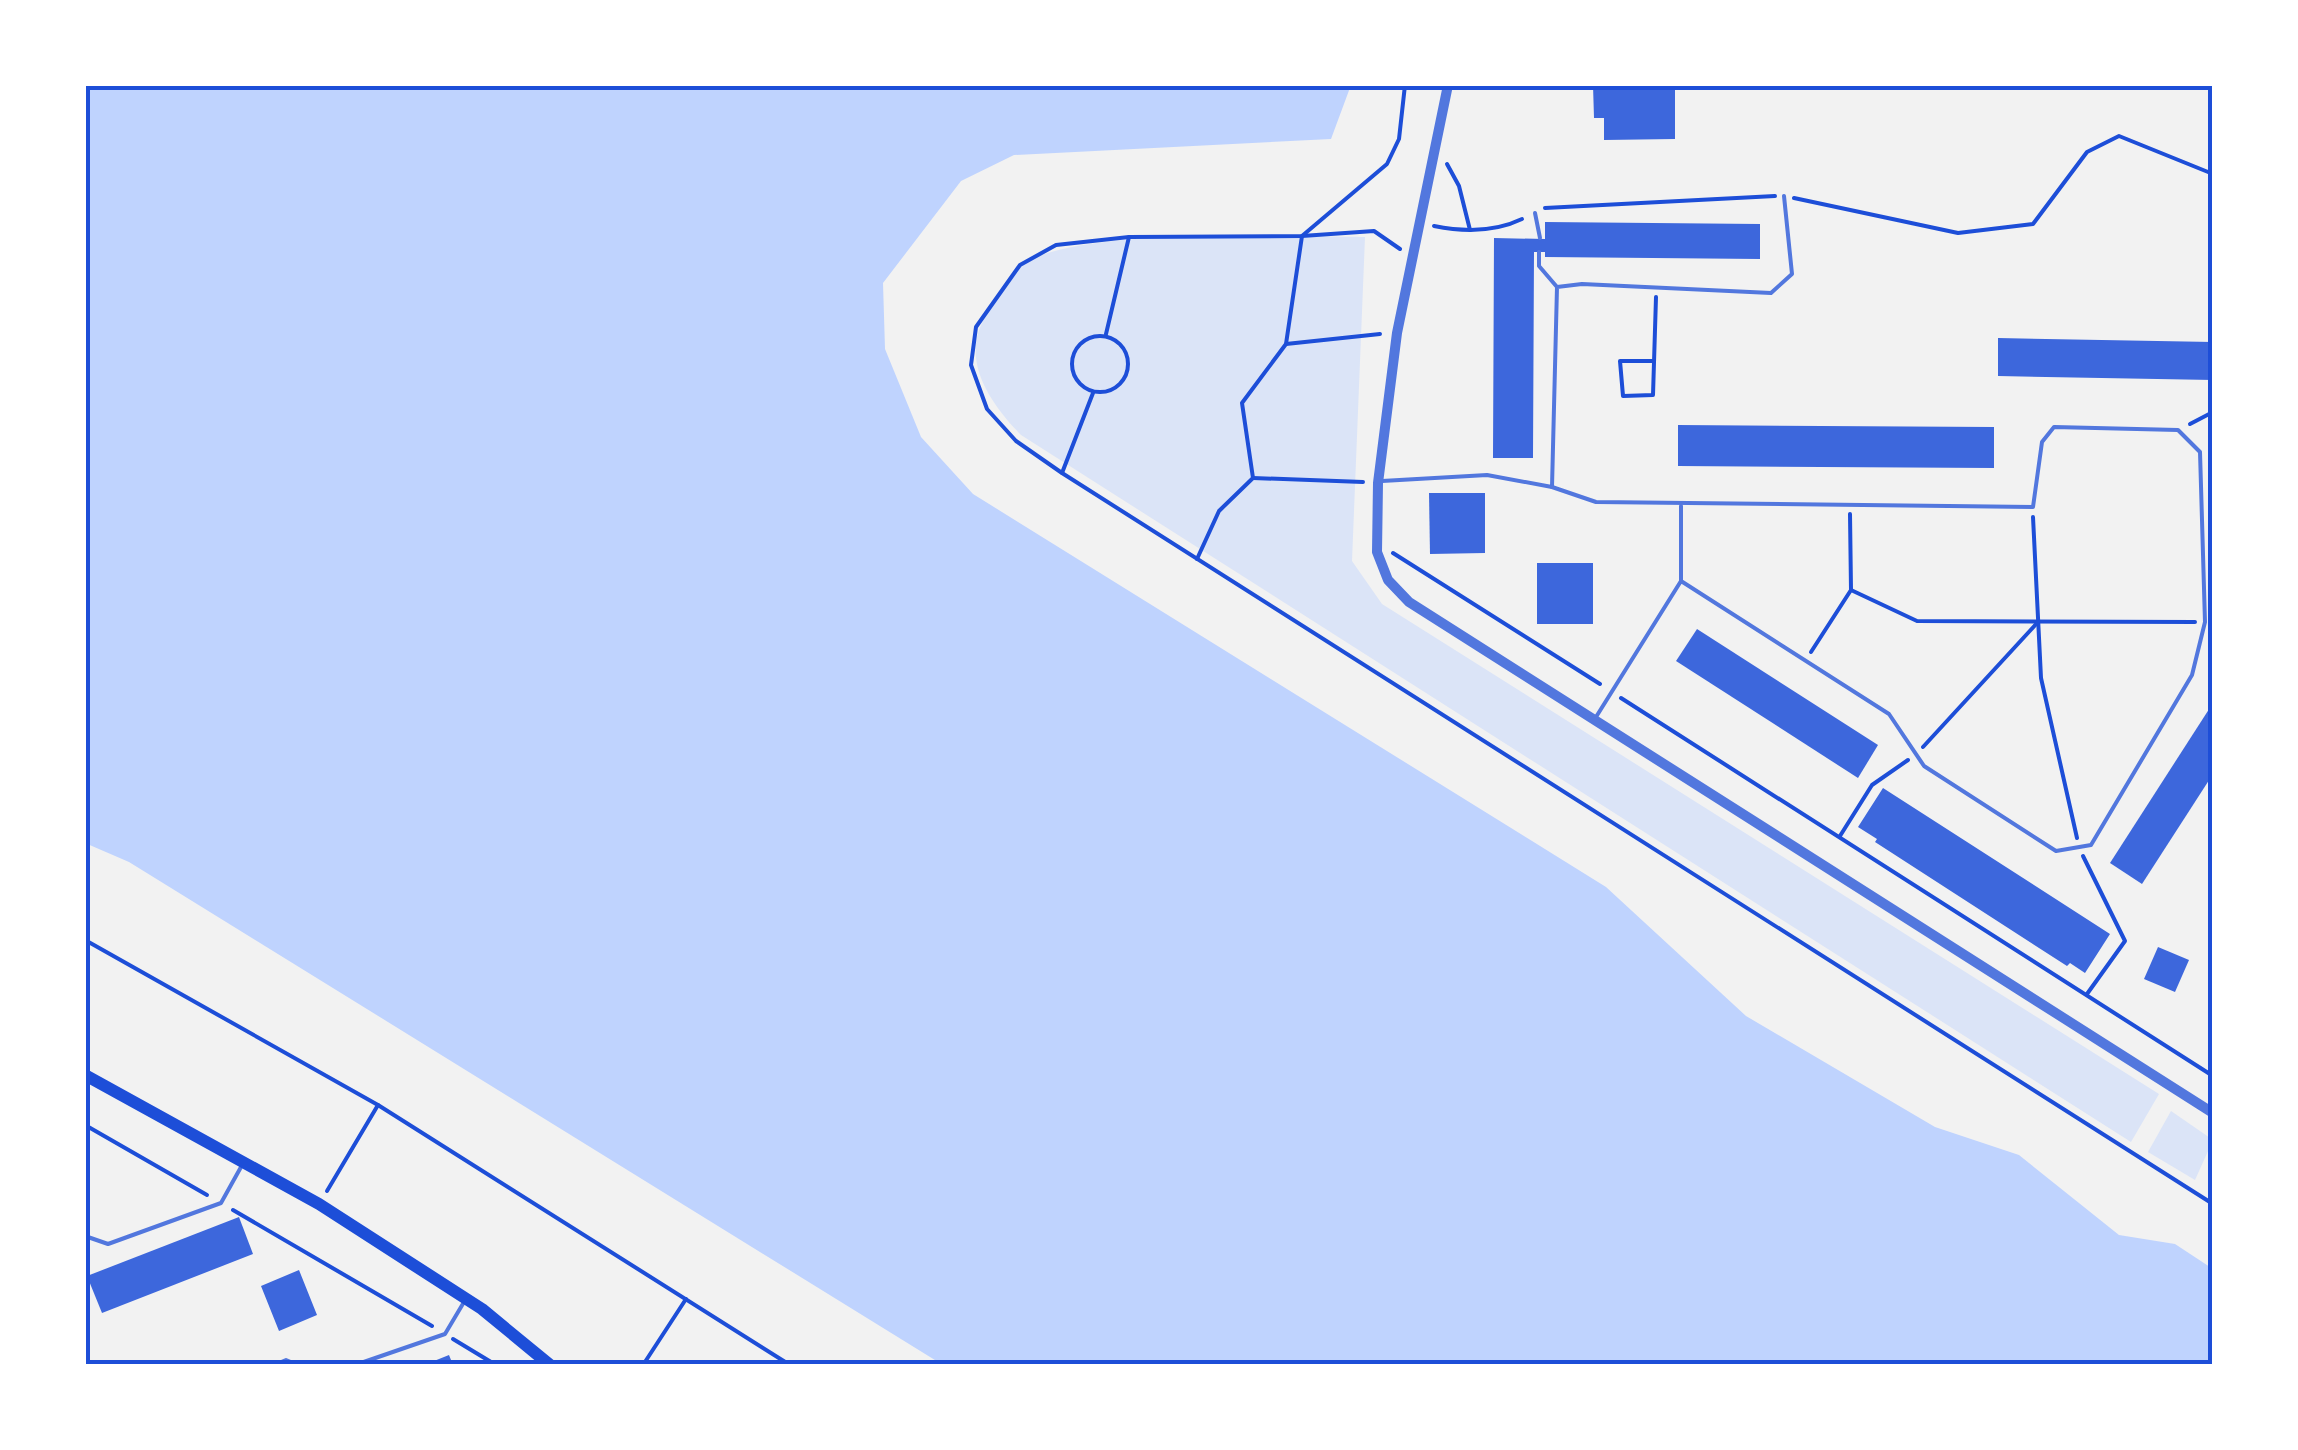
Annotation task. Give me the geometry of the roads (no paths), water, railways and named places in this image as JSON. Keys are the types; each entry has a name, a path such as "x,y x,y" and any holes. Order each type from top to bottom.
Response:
{"main road":[{"path":"85,1075 319,1204 466,1298 550,1365"}],"street":[{"path":"1448,85 1396,333 1378,482 1377,552 1388,580 1410,602 2213,1113"}],"lane":[{"path":"1557,286 1772,293 1792,274 1784,196"},
{"path":"1535,213 1540,238"},
{"path":"1539,252 1539,266 1557,286 1552,487"},
{"path":"1378,482 1487,475 1552,487 1596,502 2033,507 2042,442 2054,427 2178,430 2200,452 2205,622 2192,674 2091,845 2056,852 1924,766 1889,714 1681,581"},
{"path":"1596,718 1681,581 1680,504"},
{"path":"85,1236 108,1244 220,1203 244,1163"},
{"path":"355,1365 444,1334 466,1298"},
{"path":"526,1365 535,1352"},
{"path":"274,1365 286,1360 298,1365"}],"water":[{"path":"85,85 1351,85 1331,139 1014,155 961,181 883,283 885,349 921,437 973,494 1606,887 1746,1016 1935,1127 2019,1155 2119,1235 2175,1244 2213,1269 2213,1365 943,1365 129,862 85,843"}]}
